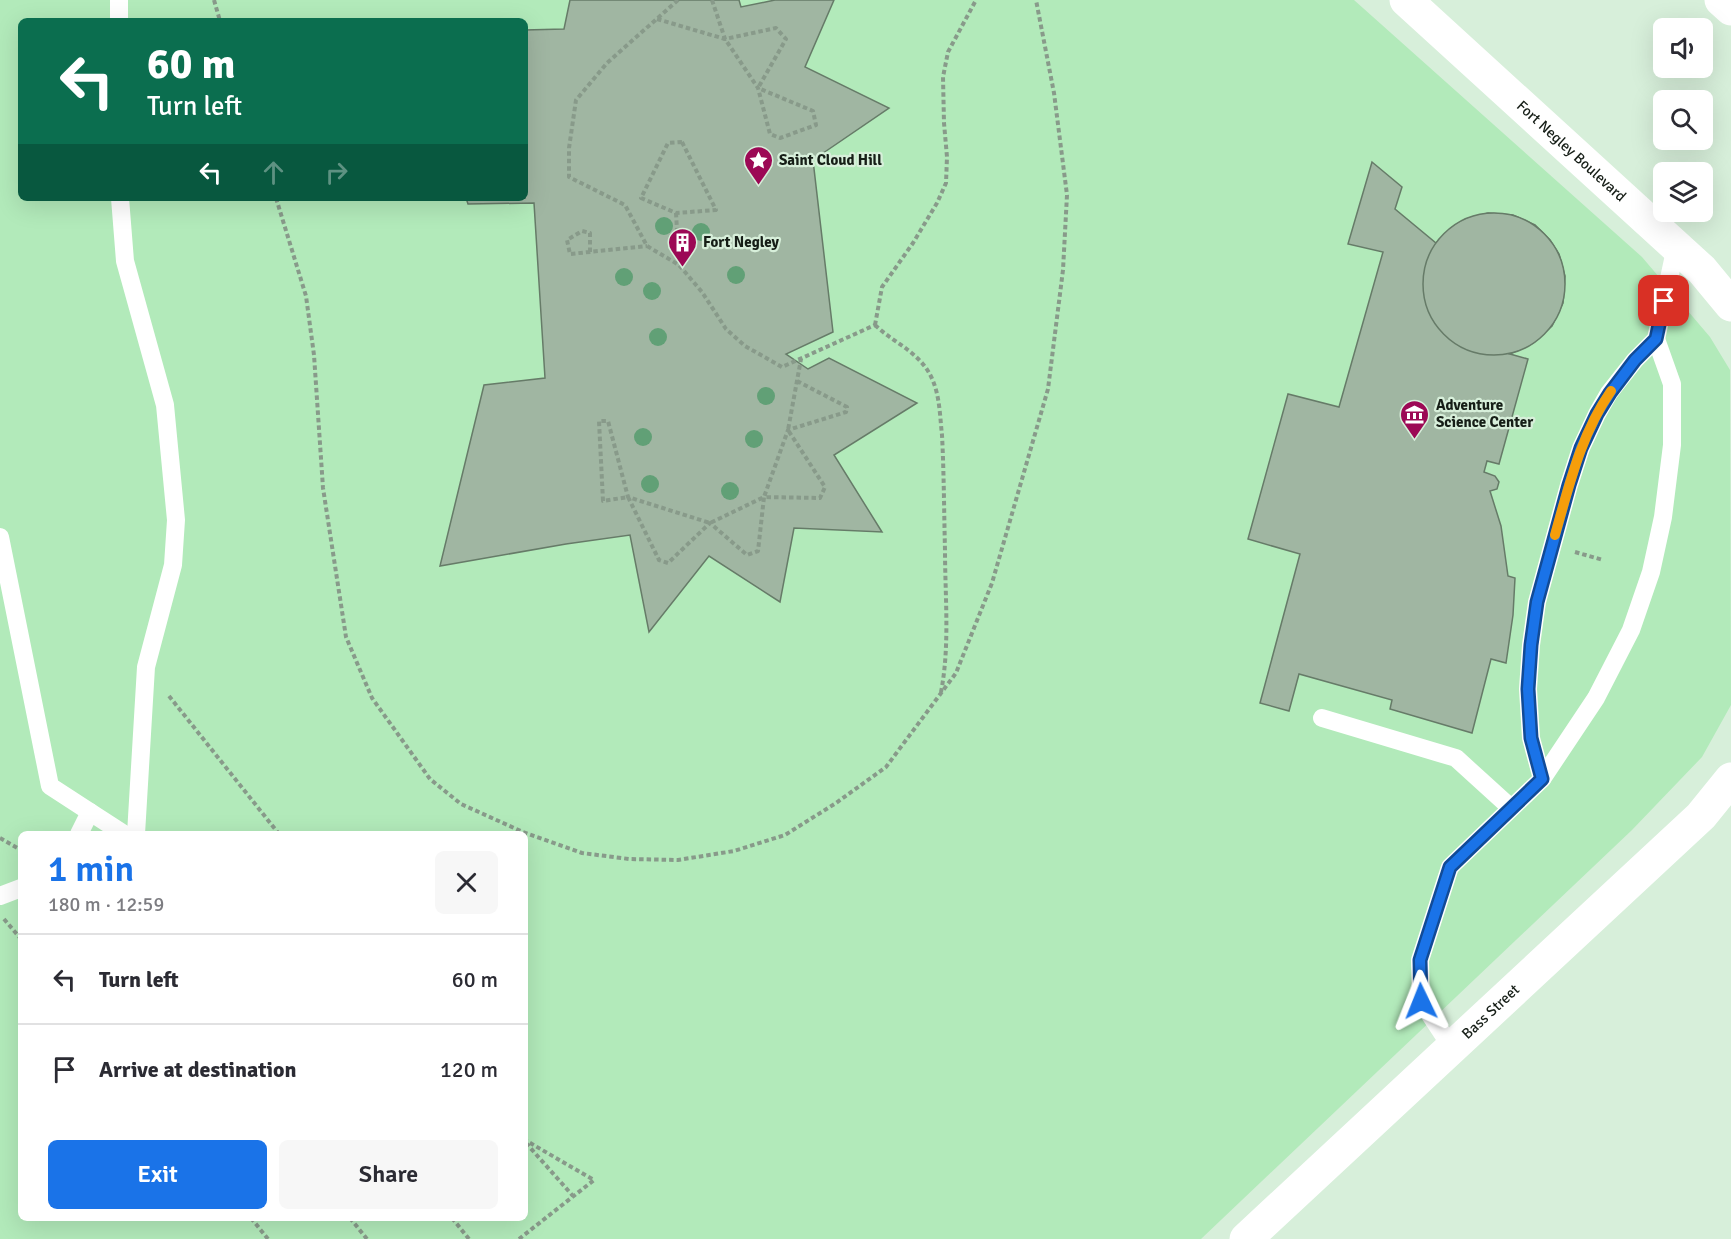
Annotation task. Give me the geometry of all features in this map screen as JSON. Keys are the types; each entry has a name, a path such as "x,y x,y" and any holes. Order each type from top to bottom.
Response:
{"main road":[{"name":"Fort Negley Boulevard","path":"1406,0 1702,270 1731,305"},
{"path":"1721,0 1731,9"},
{"name":"Bass Street","path":"1246,1239 1701,816 1731,779"}],"lane":[{"path":"119,0 119,18"},
{"path":"120,201 125,261 165,405 176,519 173,565 146,668 136,831"},
{"path":"1452,1047 1421,1001 1420,960 1450,867 1542,779 1596,699 1631,630 1651,572 1663,517 1672,445 1672,384 1656,339 1676,246"},
{"path":"1542,779 1531,738 1528,689 1537,602 1581,448 1610,393 1635,360 1656,339"},
{"path":"0,537 50,786 119,831"},
{"path":"1323,718 1456,758 1511,808"},
{"path":"80,831 90,812"},
{"path":"0,896 18,889"}],"path":[{"path":"214,0 219,18"},
{"path":"678,0 606,63 576,100 569,148 569,177 625,206 647,246 679,265 702,292 726,329 745,346 782,367 875,325"},
{"path":"712,0 725,39 758,88 770,134 780,138 816,125 813,111 758,88"},
{"path":"875,325 882,287 913,243 946,183 943,76 948,52 976,0"},
{"path":"528,834 582,853 629,859 678,860 734,851 785,835 836,803 886,767 956,673 992,583 1048,389 1063,270 1067,195 1054,93 1036,0"},
{"path":"656,19 725,39 776,28 786,39 758,88"},
{"path":"682,142 716,210 676,213 641,198 668,143 682,142"},
{"path":"277,201 306,296 314,355 323,488 346,637 372,698 430,779 461,804 520,831"},
{"path":"676,213 679,265"},
{"path":"590,252 590,233 582,231 567,240 570,254 590,252 647,246"},
{"path":"875,325 922,362 933,381 940,411 944,477 945,648 944,677 940,696"},
{"path":"788,430 825,488 820,498 764,497 710,523 668,562 659,560 628,497 608,421 599,421 603,501 628,497 710,523 747,555 758,551 764,497 788,430 801,359"},
{"path":"788,430 846,411 847,407 797,381"},
{"path":"1571,551 1603,560"},
{"path":"146,668 277,831"},
{"path":"0,837 18,848"},
{"path":"0,913 18,935"},
{"path":"519,1239 594,1180 528,1143"},
{"path":"528,1144 573,1196"},
{"path":"253,1221 268,1239"},
{"path":"352,1221 367,1239"},
{"path":"454,1221 469,1239"}],"green space":[{"name":"Fort Negley","path":"0,0 1354,0 1642,257 1710,337 1730,370 1731,705 1702,757 1632,830 1201,1239 0,1239"}],"building":[{"name":"Fort Negley","path":"570,0 739,0 741,7 775,0 834,0 805,67 889,108 813,160 833,332 786,354 808,369 829,358 917,403 834,455 882,532 794,528 780,602 709,556 649,632 630,535 440,566 484,385 545,378 534,203 468,204 467,201 528,201 528,30 564,29"},
{"name":"Adventure Science Center","path":"1372,162 1402,187 1395,209 1436,243 1451,228 1466,219 1488,213 1513,215 1535,225 1550,240 1559,254 1565,276 1563,303 1552,326 1533,343 1510,354 1528,359 1499,464 1487,461 1484,472 1495,476 1499,482 1497,489 1490,491 1501,526 1508,576 1515,578 1513,615 1506,663 1491,659 1472,733 1390,709 1392,700 1299,674 1289,711 1260,703 1300,554 1248,539 1288,394 1339,407 1383,252 1348,244"},
{"path":"1494,213 1521,218 1544,234 1560,257 1565,284 1560,311 1544,334 1521,350 1494,355 1467,350 1444,334 1428,311 1423,284 1428,257 1444,234 1467,218"}],"slow traffic":[{"path":"1555,535 1581,448 1611,391"}],"place":[{"name":"Saint Cloud Hill","path":"758,186"},
{"name":"Fort Negley","path":"682,268"},
{"name":"Adventure Science Center","path":"1415,440"}],"route":[{"path":"1421,1001 1420,960 1450,867 1542,779 1531,738 1528,689 1537,602 1581,448 1610,393 1635,360 1656,339 1664,301"}]}
